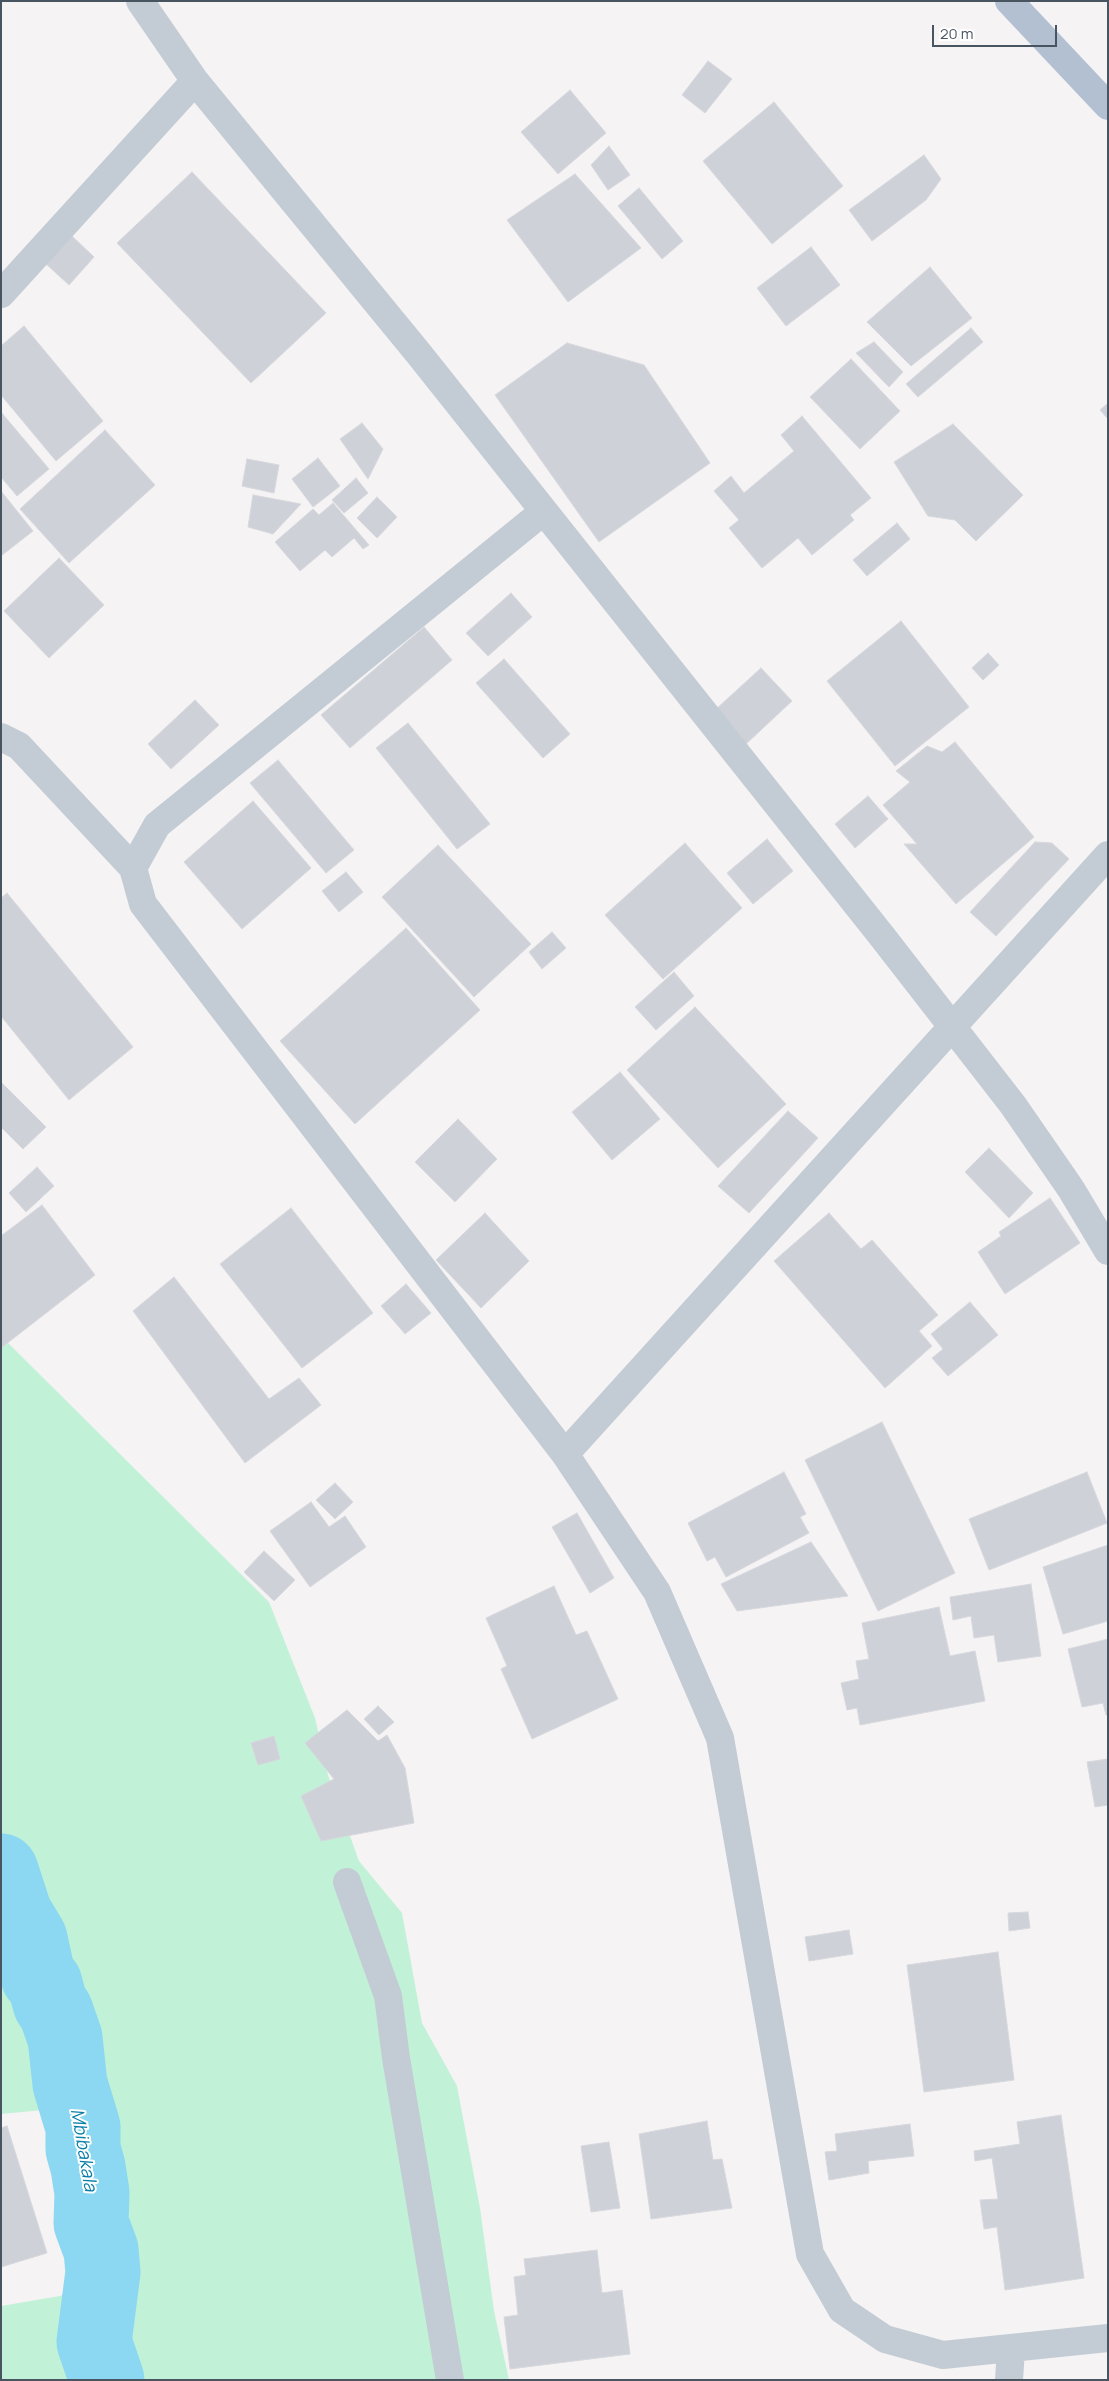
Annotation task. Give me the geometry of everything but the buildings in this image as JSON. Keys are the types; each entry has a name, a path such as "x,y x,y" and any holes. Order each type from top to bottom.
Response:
{"main road":[{"path":"1009,1 1108,106"}],"street":[{"path":"140,1 195,81 413,346 881,935 951,1028 1013,1105 1071,1189 1108,1251"},
{"path":"1,294 195,81"},
{"path":"133,868 157,825 544,511"},
{"path":"1,737 19,746 133,868 143,904 565,1454 657,1592 720,1738 810,2254 842,2310 885,2339 943,2355 1108,2338"},
{"path":"565,1454 1108,855"},
{"path":"347,1882 388,1996 396,2058 450,2380"},
{"path":"1009,2380 1011,2349"}],"green space":[{"name":"Mbibakala","path":"1,1336 269,1602 315,1718 328,1775 359,1861 402,1913 422,2023 457,2086 480,2208 494,2311 509,2380 1,2380 1,2306 60,2296 129,2262 96,2155 64,2108 1,2114"}],"waterway":[{"name":"Mbibakala","path":"1,1871 15,1914 30,1939 38,1976 45,1984 50,2003 56,2012 65,2038 70,2084 83,2127 83,2149 92,2193 91,2223 101,2250 103,2272 94,2342 107,2380"}]}
